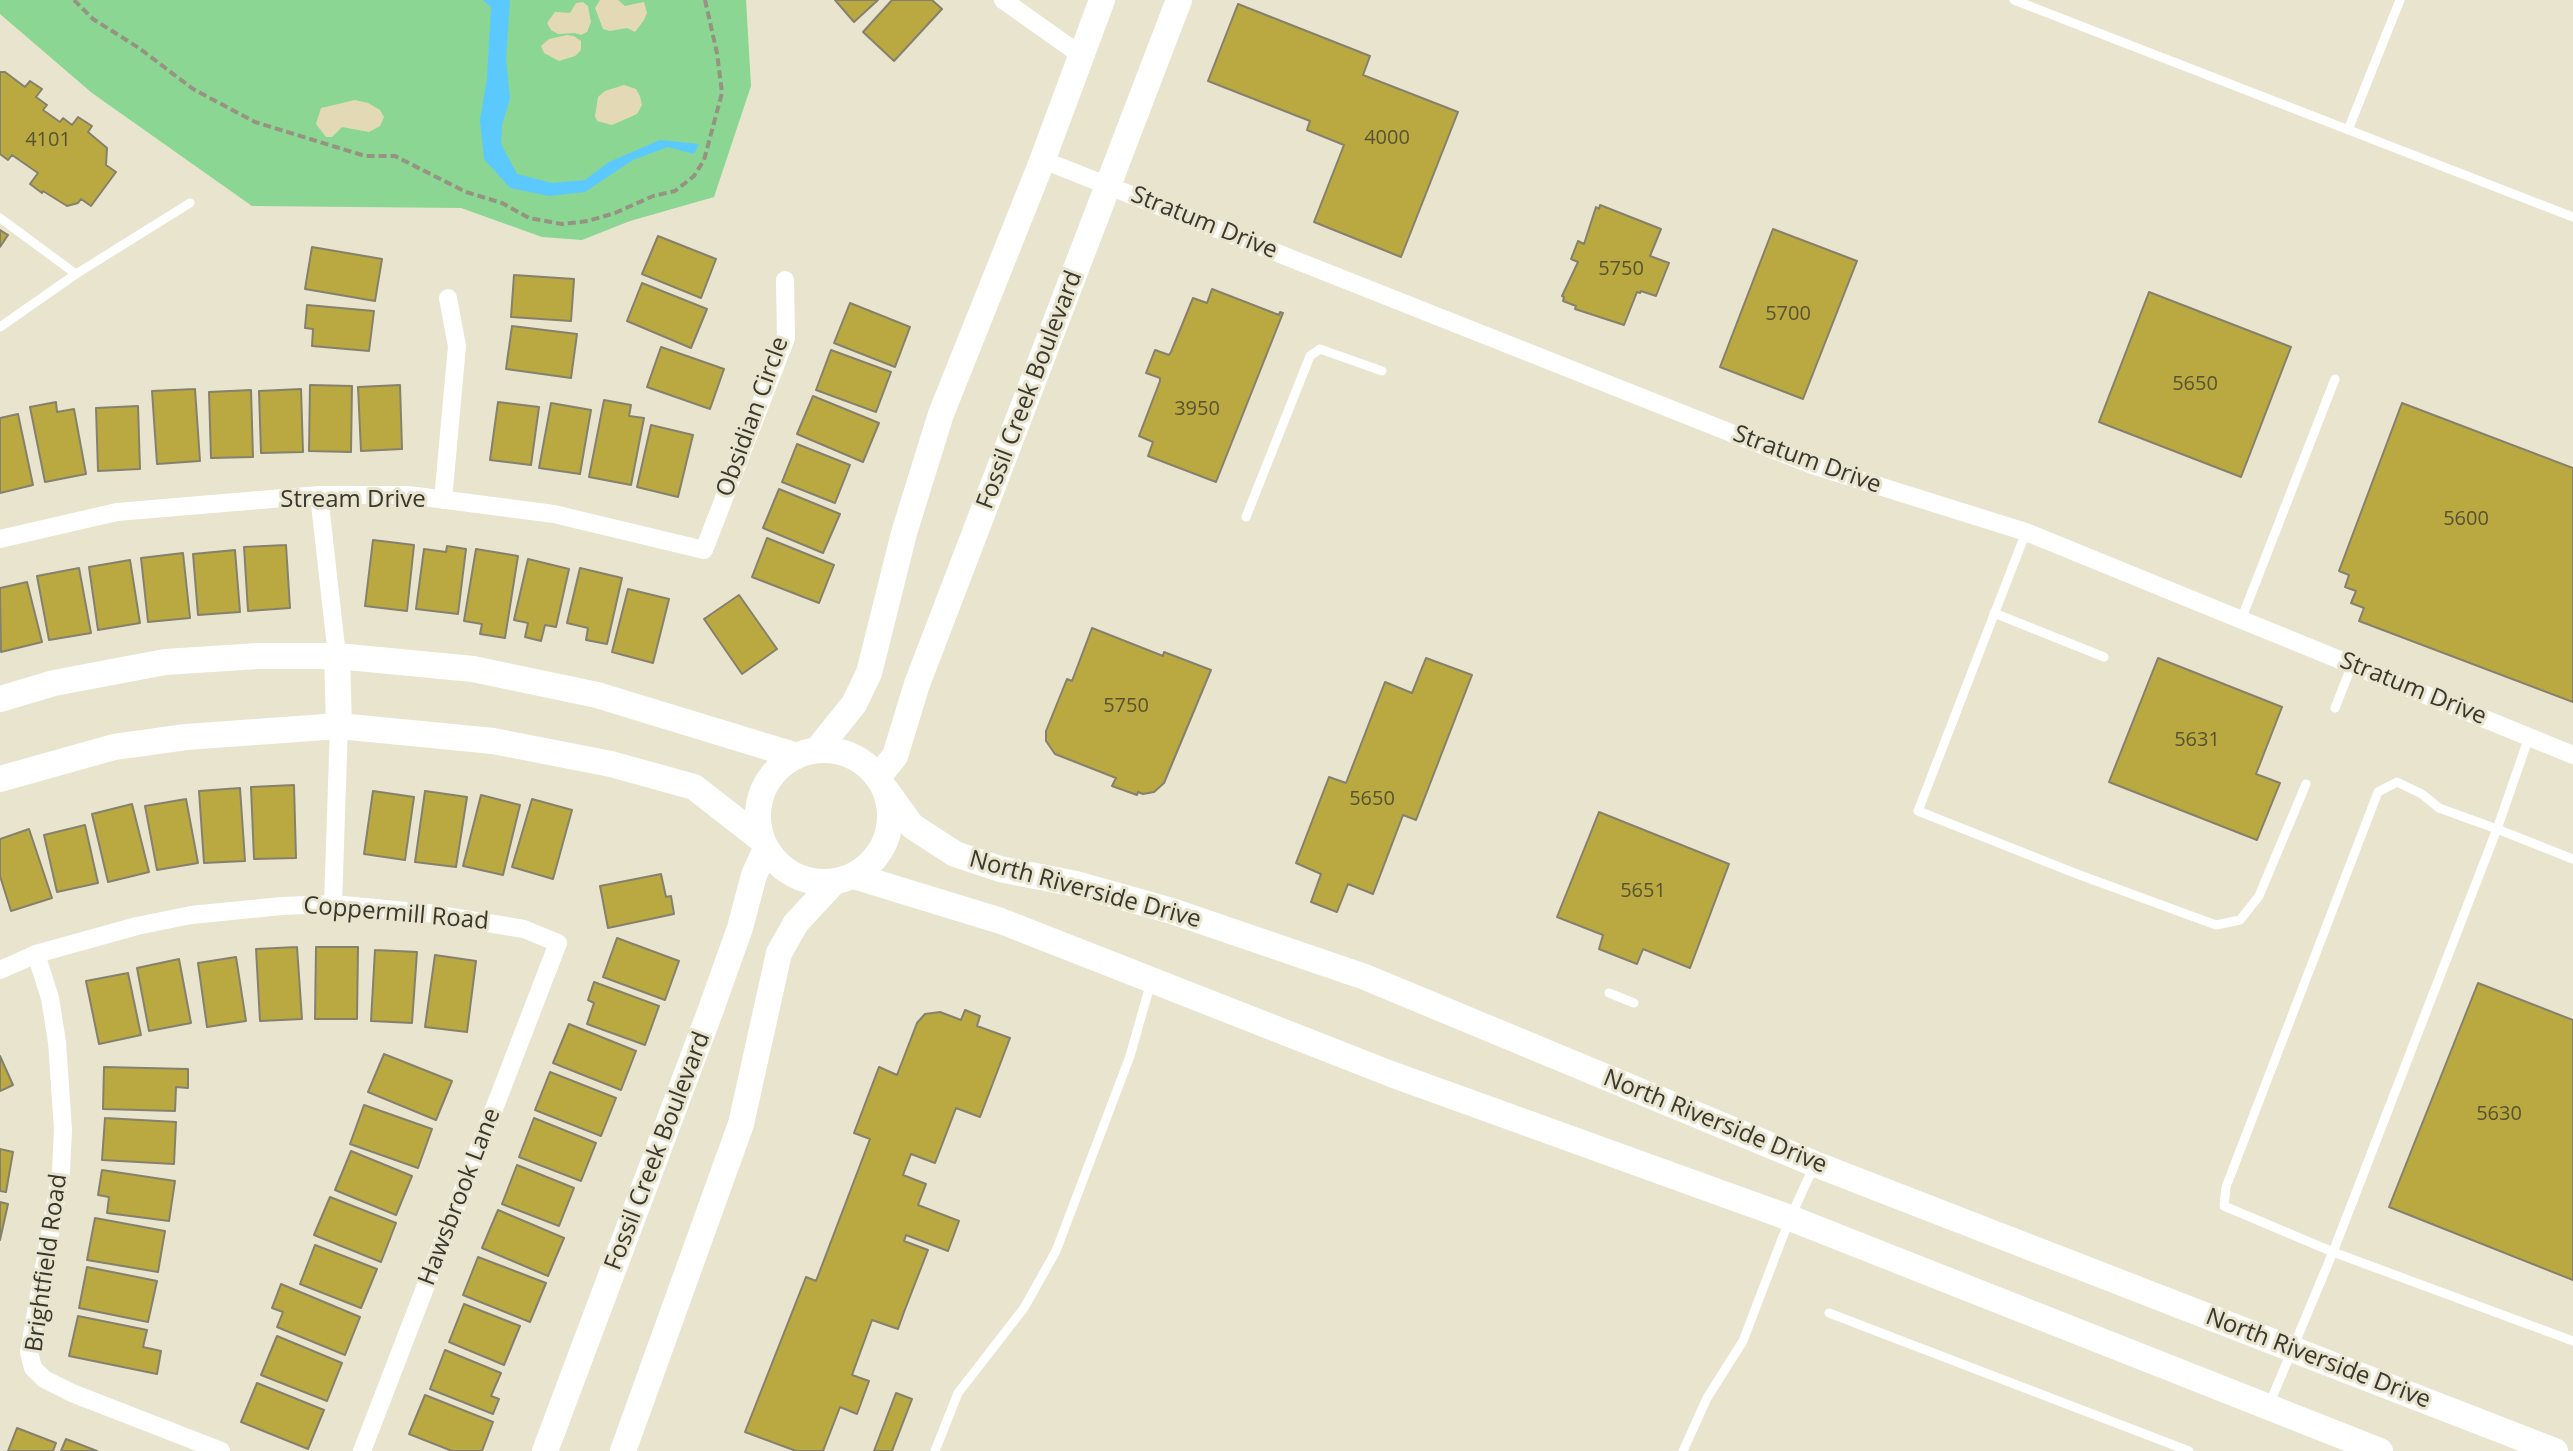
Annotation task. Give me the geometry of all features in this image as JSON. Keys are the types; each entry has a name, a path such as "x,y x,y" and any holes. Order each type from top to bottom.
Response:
{"main road":[{"path":"764,844 758,821 760,801 767,782 780,767 807,753 854,704 869,673 904,533 941,414 1043,160 1102,0"},
{"name":"Fossil Creek Boulevard","path":"882,784 895,756 917,684 1179,0"},
{"path":"0,699 54,683 165,662 258,656 337,656 473,669 597,695 807,753 835,750 866,764 882,784 890,820 882,848 870,864 844,879 796,923 779,953 741,1124 623,1451"},
{"path":"337,656 339,726"},
{"path":"0,779 114,747 186,737 339,726 493,741 611,764 694,787 764,844 788,872 818,882 844,879"},
{"name":"North Riverside Drive","path":"882,784 912,826 955,854 1000,869 1076,884 1172,911 1365,977 1815,1164 2555,1451"},
{"name":"Fossil Creek Boulevard","path":"545,1451 710,1012 740,928 764,844"},
{"name":"North Riverside Drive","path":"844,879 1001,921 1391,1074 1790,1218 2380,1451"}],"street":[{"path":"1003,0 1082,56"},
{"name":"Stratum Drive","path":"1043,160 1812,465 2026,532 2573,755"},
{"name":"Obsidian Circle","path":"704,550 786,338 785,280"},
{"path":"443,500 457,346 448,298"},
{"path":"319,495 337,656"},
{"name":"Stream Drive","path":"0,539 117,512 319,495 408,495 554,514 704,550"},
{"path":"333,904 339,726"},
{"name":"Coppermill Road","path":"0,970 36,954 112,932 191,915 282,906 333,904 428,913 500,923 558,943"},
{"name":"Hawsbrook Lane","path":"362,1451 558,943"},
{"name":"Brightfield Road","path":"36,954 50,998 57,1042 63,1130 61,1171 29,1352 33,1368 44,1379 72,1393 221,1451"}],"lane":[{"path":"2014,0 2573,217"},
{"path":"2348,130 2400,0"},
{"path":"0,327 76,274 190,203"},
{"path":"0,218 76,274"},
{"path":"1246,517 1310,356 1320,349 1382,371"},
{"path":"2241,620 2335,379"},
{"path":"2026,532 1918,811 2216,925 2240,920 2259,896 2306,784"},
{"path":"1994,613 2104,657"},
{"path":"2335,708 2352,665"},
{"path":"2268,1408 2333,1252 2497,829 2529,737"},
{"path":"2573,859 2439,808 2422,794 2397,782 2378,792 2226,1187 2224,1206 2333,1252 2573,1341"},
{"path":"935,1451 958,1393 1024,1308 1056,1251 1130,1056 1152,980"},
{"path":"1609,993 1634,1003"},
{"path":"1683,1451 1707,1398 1743,1341 1790,1218 1815,1164"},
{"path":"1829,1313 2189,1451"}],"path":[{"path":"74,0 93,19 139,48 193,89 255,122 365,156 395,156 466,192 502,203 529,218 562,224 615,213 643,200 675,191 694,176 704,158 722,93 705,0"}],"green space":[{"path":"0,0 746,0 751,86 714,197 630,221 582,240 542,237 461,208 252,206 92,93 0,14"}],"sand":[{"path":"600,0 618,0 625,6 644,2 647,13 635,32 627,28 610,31 603,29 595,8"},
{"path":"583,2 588,6 591,22 587,32 581,35 558,34 551,30 547,23 555,12 570,13 576,3"},
{"path":"567,35 581,41 581,50 575,56 559,61 544,53 541,46 549,39"},
{"path":"624,85 636,89 640,96 642,105 637,114 612,125 597,121 598,97 605,91"},
{"path":"355,100 380,110 384,117 380,126 369,132 342,127 332,137 326,137 316,124 321,108"}],"water":[{"path":"483,0 510,0 506,59 510,99 502,125 501,144 517,174 552,183 585,180 609,162 660,140 699,144 694,154 668,147 633,160 585,192 549,196 510,188 484,159 480,120 487,78 491,7"}],"building":[{"path":"835,0 878,0 854,22"},
{"path":"892,0 932,0 942,9 894,61 863,32"},
{"path":"1238,4 1370,56 1363,75 1458,112 1401,257 1314,222 1344,145 1307,130 1310,121 1208,81"},
{"path":"0,72 5,72 25,87 30,81 42,89 36,97 47,105 43,110 60,122 63,118 72,125 78,117 92,126 88,132 107,148 106,165 116,172 91,206 81,199 67,206 42,193 30,184 38,173 12,155 8,160 0,154"},
{"path":"1600,205 1661,229 1650,256 1669,263 1656,296 1637,292 1624,325 1575,309 1576,306 1563,301 1562,296 1578,262 1571,259 1578,241 1584,244 1596,207 1599,209"},
{"path":"1773,229 1857,261 1803,399 1720,367"},
{"path":"0,230 8,235 0,247"},
{"path":"658,236 716,259 701,298 642,274"},
{"path":"312,247 382,259 375,301 305,289"},
{"path":"514,275 574,279 571,321 511,317"},
{"path":"642,283 707,309 691,348 627,321"},
{"path":"1212,289 1279,315 1283,313 1216,482 1148,456 1153,442 1139,436 1160,381 1160,378 1146,373 1155,350 1169,355 1193,298 1207,303"},
{"path":"2149,292 2291,347 2241,477 2099,422"},
{"path":"850,303 910,327 895,367 834,343"},
{"path":"307,305 374,311 369,351 312,346 313,329 305,328"},
{"path":"512,326 577,334 571,378 506,369"},
{"path":"661,347 724,369 710,409 647,387"},
{"path":"831,350 891,372 876,412 816,390"},
{"path":"310,385 352,386 351,452 309,451"},
{"path":"400,385 402,449 361,451 358,387"},
{"path":"195,389 200,461 157,464 152,391"},
{"path":"301,389 303,452 261,453 259,391"},
{"path":"251,390 253,457 211,458 209,392"},
{"path":"813,396 879,423 863,462 797,434"},
{"path":"604,400 631,405 629,416 644,418 631,485 589,477"},
{"path":"56,402 57,412 74,409 86,474 45,482 30,407"},
{"path":"498,402 539,407 531,465 490,460"},
{"path":"551,403 591,410 580,474 539,468"},
{"path":"2402,403 2573,468 2573,702 2359,621 2364,608 2351,603 2356,591 2345,587 2349,575 2339,571"},
{"path":"138,406 140,469 98,471 96,408"},
{"path":"18,414 33,485 0,493 0,418"},
{"path":"651,425 693,435 678,497 637,487"},
{"path":"797,444 850,465 835,503 782,482"},
{"path":"779,489 840,514 823,553 763,528"},
{"path":"767,538 834,565 819,603 752,577"},
{"path":"373,540 414,545 407,611 365,606"},
{"path":"286,545 290,608 248,611 244,547"},
{"path":"447,546 466,549 458,614 416,609 424,549 446,552"},
{"path":"476,549 518,556 505,638 480,634 482,624 464,621"},
{"path":"235,550 240,612 198,615 193,554"},
{"path":"183,553 190,618 148,622 141,558"},
{"path":"528,559 569,569 556,627 545,625 541,641 525,637 528,623 514,620"},
{"path":"130,560 140,623 98,630 89,567"},
{"path":"79,568 91,633 49,640 37,576"},
{"path":"580,568 622,578 607,644 586,640 588,628 567,623"},
{"path":"27,582 42,642 1,652 0,588"},
{"path":"628,589 669,599 653,663 612,652"},
{"path":"739,595 777,649 742,674 704,619"},
{"path":"1092,628 1163,656 1164,652 1211,670 1164,783 1154,792 1138,792 1137,795 1112,786 1116,778 1055,754 1046,741 1046,731 1067,679 1072,681"},
{"path":"1426,658 1472,675 1416,820 1403,815 1373,894 1348,884 1337,912 1311,902 1321,874 1296,863 1329,777 1346,783 1385,682 1412,693"},
{"path":"2158,658 2282,707 2256,774 2280,783 2257,840 2109,782"},
{"path":"294,785 296,858 254,859 251,787"},
{"path":"240,788 245,861 204,863 199,791"},
{"path":"373,791 414,797 405,860 364,854"},
{"path":"425,791 467,797 456,867 415,862"},
{"path":"481,795 520,805 503,875 463,866"},
{"path":"186,799 198,863 157,870 145,806"},
{"path":"532,799 572,810 553,879 512,867"},
{"path":"132,804 149,872 108,882 92,814"},
{"path":"1599,812 1729,864 1690,968 1643,949 1637,964 1599,949 1603,935 1557,917"},
{"path":"85,825 98,883 57,892 44,835"},
{"path":"29,829 52,898 11,911 0,876 0,839"},
{"path":"661,874 666,897 671,896 674,914 608,928 600,886"},
{"path":"617,938 679,961 665,1000 603,977"},
{"path":"297,947 302,1019 260,1021 256,949"},
{"path":"316,947 358,947 357,1019 315,1019"},
{"path":"375,950 417,952 412,1023 371,1021"},
{"path":"435,955 476,961 467,1032 425,1027"},
{"path":"236,957 246,1021 207,1027 198,963"},
{"path":"179,959 191,1023 149,1031 137,968"},
{"path":"128,973 141,1035 99,1044 86,981"},
{"path":"594,982 659,1006 645,1045 587,1024 594,1003 588,1000"},
{"path":"2478,983 2573,1020 2573,1280 2389,1207"},
{"path":"965,1010 980,1016 977,1026 1010,1038 980,1117 956,1108 935,1163 911,1154 903,1175 926,1184 918,1205 959,1221 948,1251 906,1235 904,1241 928,1250 898,1329 872,1320 852,1375 869,1381 857,1414 840,1407 823,1451 796,1451 745,1432 806,1277 816,1281 870,1139 854,1133 879,1067 897,1075 917,1023 925,1014 940,1012 961,1020"},
{"path":"569,1024 636,1051 621,1090 553,1063"},
{"path":"384,1054 452,1081 436,1120 368,1092"},
{"path":"0,1056 13,1085 0,1091"},
{"path":"104,1067 188,1069 188,1088 176,1087 175,1111 103,1109"},
{"path":"550,1072 616,1098 601,1136 535,1110"},
{"path":"364,1105 432,1129 418,1168 350,1144"},
{"path":"105,1118 176,1122 174,1164 102,1160"},
{"path":"534,1118 596,1143 581,1181 519,1157"},
{"path":"0,1149 13,1152 6,1192 0,1191"},
{"path":"351,1151 412,1176 396,1215 335,1190"},
{"path":"517,1165 574,1188 559,1226 502,1204"},
{"path":"102,1170 175,1181 169,1221 107,1213 109,1197 98,1195"},
{"path":"330,1197 396,1223 381,1262 314,1235"},
{"path":"0,1202 8,1204 0,1240"},
{"path":"498,1210 564,1238 548,1276 482,1248"},
{"path":"95,1218 165,1231 158,1272 87,1260"},
{"path":"315,1245 377,1269 361,1308 300,1284"},
{"path":"478,1257 546,1283 530,1322 463,1295"},
{"path":"87,1267 157,1281 148,1322 79,1308"},
{"path":"281,1284 360,1317 345,1355 277,1327 283,1312 272,1308"},
{"path":"464,1304 520,1326 504,1365 449,1342"},
{"path":"78,1316 147,1330 143,1347 161,1351 157,1374 69,1356"},
{"path":"277,1336 342,1363 327,1401 261,1375"},
{"path":"445,1350 501,1373 491,1396 499,1399 493,1414 430,1389"},
{"path":"257,1383 324,1410 308,1449 241,1422"},
{"path":"896,1393 912,1399 892,1451 874,1451"},
{"path":"425,1395 493,1422 482,1451 452,1451 409,1434"},
{"path":"17,1428 56,1443 53,1451 8,1451"},
{"path":"66,1439 97,1451 61,1451"}]}
